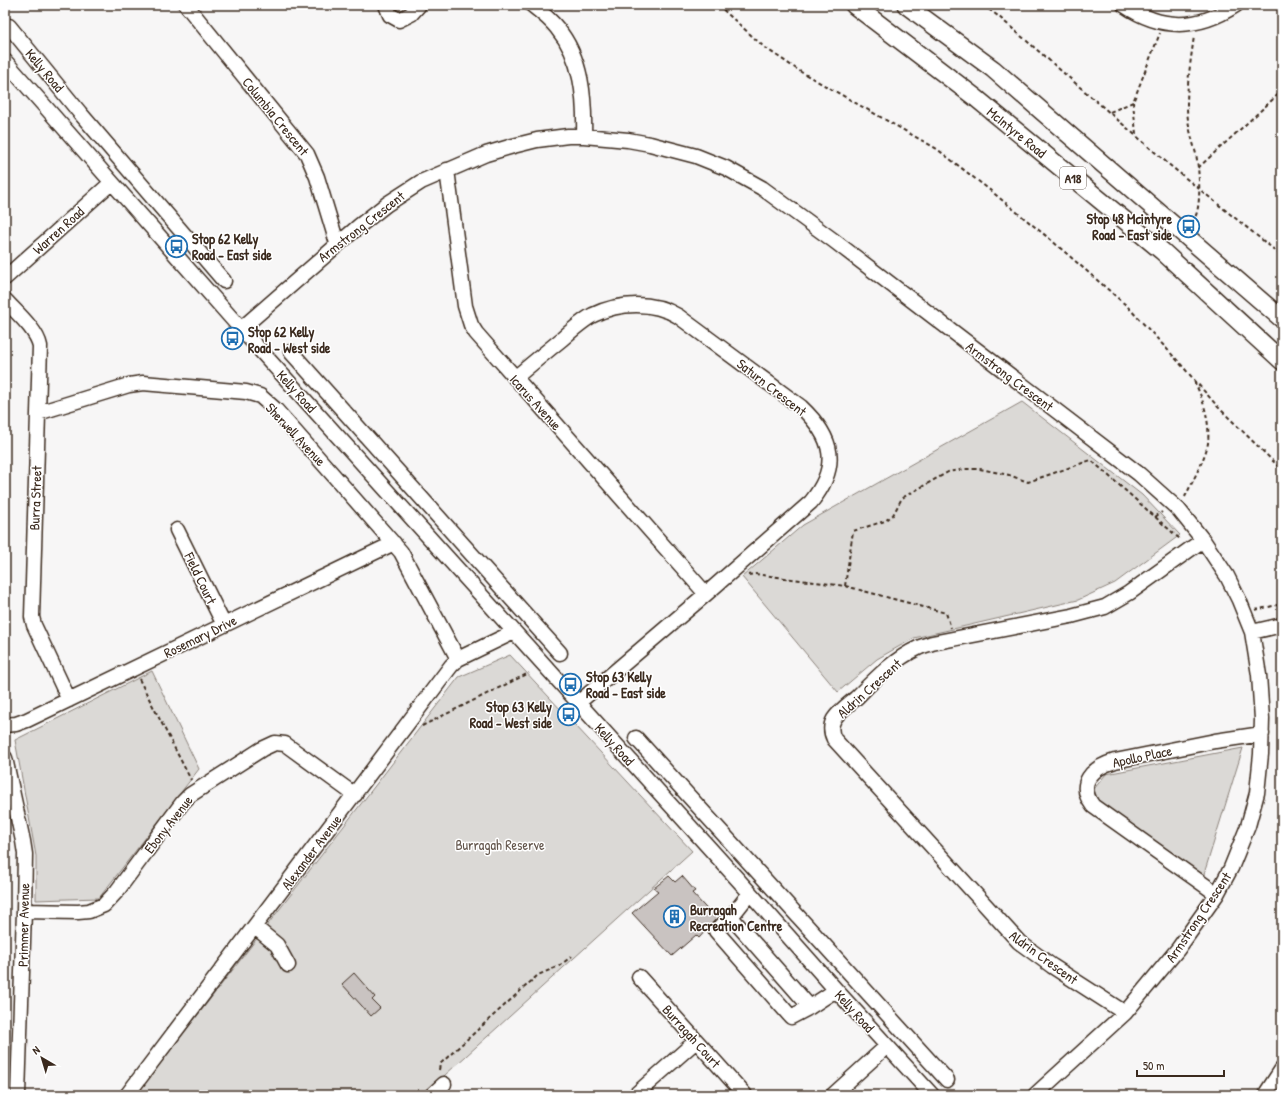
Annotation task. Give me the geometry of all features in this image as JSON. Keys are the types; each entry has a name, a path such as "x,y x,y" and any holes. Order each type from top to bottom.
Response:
{"main road":[{"name":"McIntyre Road","path":"854,5 976,98 1162,251 1282,361"},
{"name":"A18","path":"906,5 993,69 1282,319"}],"street":[{"name":"Columbia Crescent","path":"186,5 307,154 317,177 337,243"},
{"path":"386,5 390,15 399,20 411,14 419,5"},
{"path":"532,5 557,27 572,51 579,72 584,136"},
{"path":"1124,5 1148,18 1164,23 1174,24 1195,23 1208,20 1222,14 1236,5"},
{"name":"Kelly Road","path":"9,26 80,113 224,281"},
{"name":"Kelly Road","path":"5,61 241,329 932,1095"},
{"path":"63,128 80,113"},
{"name":"Armstrong Crescent","path":"241,329 337,243 386,204 421,182 486,154 513,146 553,138 584,136 605,137 643,143 696,156 726,168 762,188 833,240 1139,474 1172,510 1204,540 1227,576 1252,632 1259,675 1262,719 1259,780 1254,809 1231,868 1216,894 1178,949 1125,1013 1035,1095"},
{"name":"Icarus Avenue","path":"447,170 462,291 467,316 471,325 482,342 706,594"},
{"name":"Warren Road","path":"5,278 111,183"},
{"name":"Burra Street","path":"5,300 33,331 39,342 32,617 34,625 69,700"},
{"name":"Saturn Crescent","path":"515,378 579,324 592,316 604,310 620,306 652,306 671,312 678,316 801,407 820,428 827,446 830,464 825,481 820,491 811,502 578,703"},
{"name":"Kelly Road","path":"291,352 560,653"},
{"name":"Sherwell Avenue","path":"38,413 129,385 142,383 224,389 254,394 266,400 394,543 408,563 458,659"},
{"path":"419,527 436,514"},
{"name":"Field Court","path":"177,530 224,625"},
{"name":"Aldrin Crescent","path":"1125,1013 1052,966 1019,942 834,740 831,726 834,719 840,712 893,664 918,648 955,639 1071,616 1106,607 1129,593 1204,540"},
{"name":"Rosemary Drive","path":"5,725 16,724 27,720 394,543"},
{"path":"1252,632 1282,626"},
{"name":"Alexander Avenue","path":"127,1095 451,666 458,659 514,632"},
{"name":"Apollo Place","path":"1216,894 1093,806 1088,800 1086,785 1090,775 1096,770 1115,761 1215,741 1262,734"},
{"name":"Kelly Road","path":"636,738 795,911 947,1080"},
{"name":"Ebony Avenue","path":"24,910 78,912 89,911 104,905 117,891 183,802 196,790 262,749 275,743 285,744 354,795"},
{"name":"Primmer Avenue","path":"5,758 24,847 24,910 18,1095"},
{"path":"750,893 731,917 716,931 791,1017 810,1007 836,990"},
{"path":"779,925 795,911"},
{"path":"731,917 810,1007"},
{"path":"255,927 277,945 288,965"},
{"name":"Burragah Court","path":"639,977 745,1095"},
{"path":"635,1095 696,1041"},
{"path":"833,1095 887,1046"},
{"path":"1265,1095 1282,1069"},
{"path":"432,1095 444,1084"}],"path":[{"path":"718,5 764,47 801,72 937,149 1051,240 1127,306 1218,407 1282,470"},
{"path":"983,5 998,16 1136,136 1282,256"},
{"path":"1136,136 1133,102 1164,23"},
{"path":"1188,226 1195,219 1198,208 1198,168 1190,133 1187,106 1195,23"},
{"path":"1198,168 1282,91"},
{"path":"1110,112 1133,102"},
{"path":"1155,517 1172,510 1201,463 1208,444 1204,405 1191,376"},
{"path":"845,586 853,531 885,521 893,515 902,498 948,472 965,468 980,469 1009,475 1028,482 1091,460 1182,540"},
{"path":"727,575 736,576 755,574 845,586 946,613 955,639"},
{"path":"1244,612 1282,604"},
{"path":"134,668 196,790"},
{"path":"417,729 529,673"},
{"path":"439,1070 440,1064 538,975 559,966 572,956"}],"green space":[{"path":"1022,402 1142,495 1180,535 1115,583 1078,600 914,638 877,659 838,692 742,577 803,525"},
{"name":"Burragah Reserve","path":"510,655 692,851 423,1095 136,1095 459,677"},
{"path":"152,671 199,769 99,898 36,900 36,856 15,740"},
{"path":"1243,748 1203,877 1099,804 1094,789 1106,774"}],"building":[{"name":"Burragah Recreation Centre","path":"669,876 675,882 682,876 695,891 692,893 716,919 699,938 696,935 672,956 632,913 658,891 654,888"},
{"path":"354,973 375,997 372,1000 380,1008 371,1016 342,984"}],"place":[{"name":"Stop 48 Mcintyre Road - East side","path":"1188,226"},
{"name":"Stop 62 Kelly Road - East side","path":"176,246"},
{"name":"Stop 62 Kelly Road - West side","path":"232,339"},
{"name":"Stop 63 Kelly Road - East side","path":"571,684"},
{"name":"Stop 63 Kelly Road - West side","path":"568,714"},
{"name":"Burragah Recreation Centre","path":"675,917"}]}
